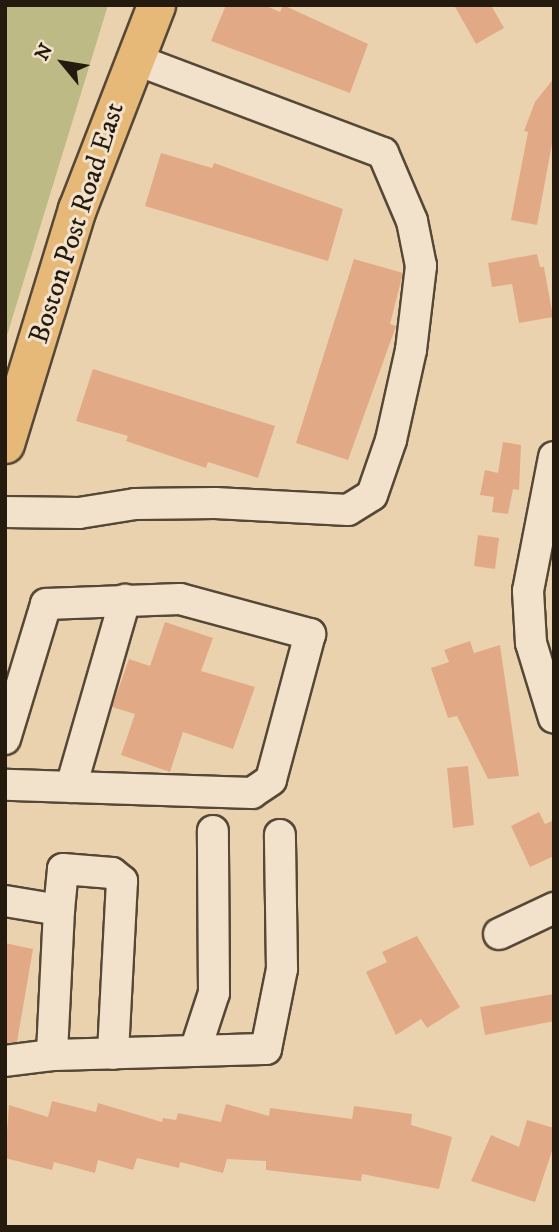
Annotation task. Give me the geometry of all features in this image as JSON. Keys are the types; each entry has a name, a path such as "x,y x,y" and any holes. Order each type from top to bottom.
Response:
{"main road":[{"name":"Boston Post Road East","path":"5,444 77,209 156,5"}],"street":[{"path":"5,512 79,513 135,504 215,503 348,510 372,495 391,440 411,351 421,266 412,221 383,153 134,59"},
{"path":"554,457 528,591 531,643 554,718"},
{"path":"5,739 46,604 180,599 310,634 271,780 253,793 5,785"},
{"path":"71,787 125,600"},
{"path":"195,1051 214,993 213,831"},
{"path":"5,1060 52,1055 266,1049 282,969 280,835"},
{"path":"52,1055 63,869 112,873 122,881 113,1054"},
{"path":"5,901 59,910"},
{"path":"499,934 554,908"}],"shaded area":[{"path":"5,5 108,5 5,342"}],"building":[{"path":"226,5 264,5 280,12 283,5 368,44 350,93 211,41"},
{"path":"454,5 491,5 504,28 476,44"},
{"path":"554,78 554,133 537,225 511,220 528,132 524,131 535,102"},
{"path":"161,153 212,168 214,163 343,209 328,261 145,206"},
{"path":"537,254 540,267 544,267 553,317 519,323 512,284 492,287 488,263"},
{"path":"354,259 403,273 390,324 396,326 348,460 296,443"},
{"path":"93,369 275,426 258,478 208,462 206,468 126,441 128,436 76,421"},
{"path":"503,442 521,445 519,490 513,489 508,514 492,512 494,497 480,495 485,470 498,473"},
{"path":"478,535 499,538 495,569 474,566"},
{"path":"165,622 213,638 201,671 255,687 233,749 183,732 170,772 121,755 135,714 112,707 129,659 150,666"},
{"path":"470,641 474,653 500,645 519,776 488,779 457,716 448,718 431,668 449,662 444,650"},
{"path":"468,766 474,825 453,828 447,768"},
{"path":"539,812 545,824 554,820 554,856 530,867 511,826"},
{"path":"417,936 460,1007 427,1028 421,1019 396,1035 366,972 387,962 382,952"},
{"path":"5,943 33,949 17,1042 5,1043"},
{"path":"554,994 554,1021 485,1035 480,1007"},
{"path":"52,1101 96,1112 98,1103 162,1122 163,1118 176,1120 178,1113 221,1122 226,1104 269,1116 270,1108 352,1119 354,1106 412,1114 411,1125 452,1137 439,1189 362,1174 361,1181 266,1170 266,1161 227,1159 223,1173 180,1162 179,1168 137,1158 133,1170 98,1160 95,1173 54,1162 52,1170 5,1158 9,1105 48,1117"},
{"path":"527,1120 554,1128 554,1145 535,1202 471,1181 491,1135 519,1147"}]}
